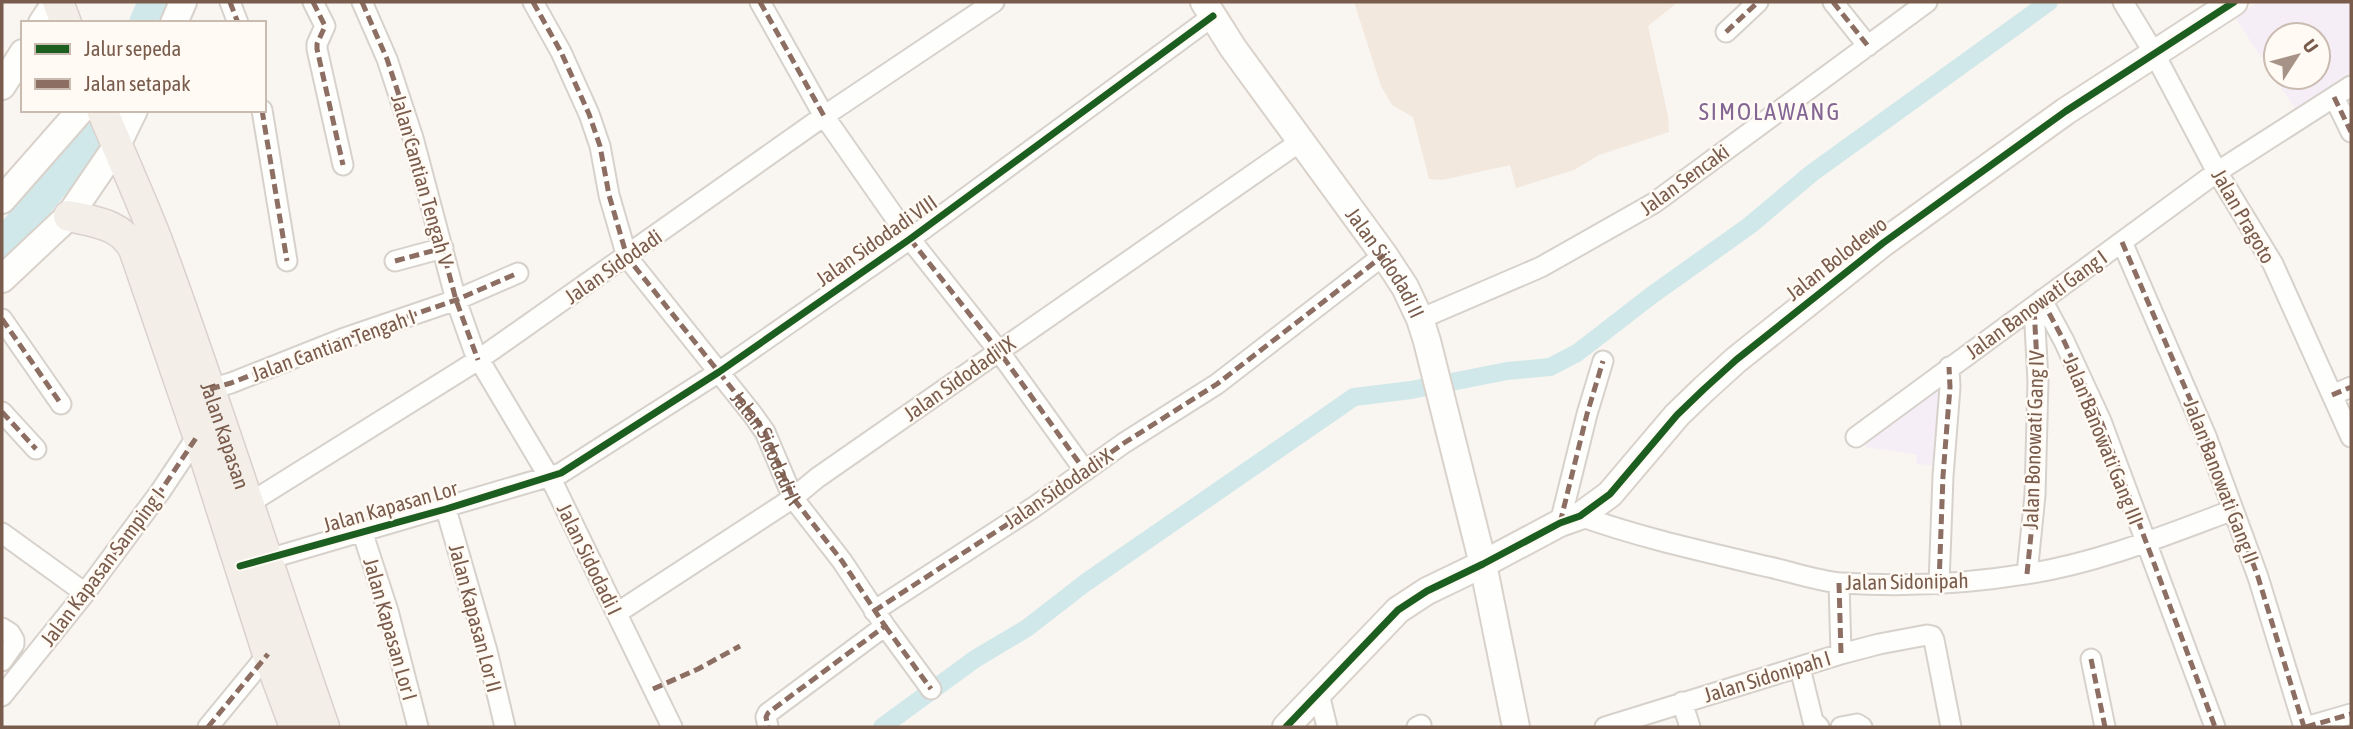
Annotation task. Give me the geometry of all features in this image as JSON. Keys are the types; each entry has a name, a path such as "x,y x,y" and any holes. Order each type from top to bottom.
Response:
{"main road":[{"path":"57,2 65,21"},
{"name":"Jalan Kapasan","path":"109,127 152,229 210,389 236,512 253,563 324,727"},
{"name":"Jalan Kapasan","path":"69,216 115,228 129,240 198,435 236,512"},
{"name":"Jalan Kapasan","path":"253,563 268,654 295,727"}],"street":[{"path":"43,21 57,2"},
{"path":"175,21 183,2"},
{"path":"230,2 237,21"},
{"path":"313,2 325,26 317,49 343,165"},
{"name":"Jalan Cantian Tengah V","path":"362,2 387,59 413,138 456,300 478,360"},
{"path":"533,2 561,52 590,114 627,257"},
{"path":"760,2 824,116 910,239 998,350 1085,471"},
{"name":"Jalan Sidodadi","path":"236,512 478,360 824,116 994,2"},
{"path":"1726,32 1758,2"},
{"path":"1833,2 1868,46"},
{"name":"Jalan Sencaki","path":"1420,319 1541,267 1654,203 1927,2"},
{"name":"Jalan Pragoto","path":"2123,2 2154,53 2217,172 2273,264 2351,436"},
{"name":"Jalan Bolodewo","path":"1286,727 1398,610 1427,591 1570,519 1610,494 1676,415 1736,360 1883,243 2066,111 2234,2"},
{"name":"Jalan Sidodadi II","path":"1208,9 1384,255 1405,287 1420,319 1483,564 1516,727"},
{"name":"Jalan Sidodadi VIII","path":"549,477 561,473 719,372 910,239 1208,9"},
{"path":"2,89 21,57"},
{"path":"2,89 21,84"},
{"name":"Jalan Banowati Gang I","path":"1856,437 2217,172 2351,86"},
{"path":"2334,97 2351,132"},
{"path":"2,200 79,112"},
{"path":"2,279 69,216 109,127 131,112"},
{"path":"262,112 287,261"},
{"name":"Jalan Sidodadi IX","path":"617,613 793,498 817,478 998,350 1301,141"},
{"name":"Jalan Banowati Gang II","path":"2122,242 2182,377 2233,510 2258,577 2305,727"},
{"path":"395,261 443,248"},
{"name":"Jalan Sidodadi X","path":"768,727 768,713 880,618 1085,471 1217,384 1384,255"},
{"name":"Jalan Sidodadi II","path":"627,257 765,432 793,498 842,561 932,689"},
{"name":"Jalan Cantian Tengah I","path":"210,389 342,339 456,300 518,273"},
{"name":"Jalan Banowati Gang III","path":"2038,303 2064,341 2101,421 2215,727"},
{"name":"Jalan Bonowati Gang IV","path":"2027,574 2035,495 2038,303"},
{"path":"2,318 61,404"},
{"name":"Jalan Sidodadi I","path":"478,360 549,477 672,727"},
{"path":"1570,519 1587,414 1603,361"},
{"path":"1939,584 1949,367"},
{"path":"2332,395 2351,387"},
{"path":"2,412 36,449"},
{"name":"Jalan Kapasan Samping I","path":"2,696 85,593 160,492 198,435"},
{"name":"Jalan Kapasan Lor","path":"253,563 549,477"},
{"name":"Jalan Kapasan Lor II","path":"446,509 487,651 505,727"},
{"name":"Jalan Sidonipah","path":"1570,519 1603,524 1730,558 1839,583 1939,584 2027,574 2070,565 2145,543 2233,510"},
{"name":"Jalan Kapasan Lor I","path":"362,531 388,611 418,727"},
{"path":"2,533 85,593"},
{"path":"1839,583 1841,654"},
{"path":"2,628 14,640 2,661"},
{"name":"Jalan Sidonipah I","path":"1605,727 1841,654 1879,644 1931,636 1951,727"},
{"path":"208,727 268,654"},
{"path":"2091,659 2105,727"},
{"path":"1800,668 1813,721 1819,727"},
{"path":"1319,694 1327,727"},
{"path":"1682,702 1690,727"},
{"path":"2305,727 2351,714"},
{"path":"1841,727 1857,724 1862,727"}],"shaded area":[{"path":"1354,2 1678,2 1648,26 1668,116 1669,132 1599,155 1574,170 1516,188 1510,165 1442,180 1429,179 1413,117 1392,105 1381,86"},
{"path":"2259,2 2351,2 2351,85 2300,116 2284,91 2332,91 2332,21 2262,21 2262,58 2234,16"},
{"path":"1942,376 1943,466 1916,464 1917,455 1866,447 1870,431"}],"waterway":[{"path":"146,21 154,2"},
{"path":"882,727 975,659 1027,628 1085,583 1354,397 1411,390 1507,371 1550,367 1577,353 1652,295 1749,226 1812,173 2049,2"},
{"path":"2,242 16,230 67,167 107,112"}],"marked path":[{"path":"230,2 237,21"},
{"path":"313,2 325,26 317,49 343,165"},
{"path":"362,2 387,59 413,138 456,300 478,360"},
{"path":"533,2 561,52 589,114 600,146 609,195 627,257 765,432 793,498 842,561 885,626 768,713 768,727"},
{"path":"760,2 824,116"},
{"path":"1726,32 1758,2"},
{"path":"1833,2 1868,46"},
{"path":"2334,97 2351,132"},
{"path":"262,112 287,261"},
{"path":"910,239 998,350 1085,471"},
{"path":"2122,242 2206,436 2258,577 2304,727"},
{"path":"395,261 443,248"},
{"path":"874,611 1034,507 1124,443 1217,384 1384,255"},
{"path":"210,389 342,339 456,300 518,273"},
{"path":"2042,300 2101,421 2215,727"},
{"path":"2027,574 2035,495 2038,381 2034,307"},
{"path":"2,319 61,404"},
{"path":"1560,523 1603,361"},
{"path":"1939,584 1949,367"},
{"path":"2332,395 2351,387"},
{"path":"2,412 36,449"},
{"path":"85,593 160,492 198,435"},
{"path":"1839,583 1841,654"},
{"path":"885,626 931,689"},
{"path":"653,689 740,646"},
{"path":"208,727 268,654"},
{"path":"2091,659 2105,727"},
{"path":"2306,727 2351,714"}],"cycle path":[{"path":"1286,727 1398,610 1427,591 1560,523 1580,516 1610,494 1677,415 1736,360 1883,243 2066,111 2234,2"},
{"path":"240,566 446,509 561,473 719,372 910,239 1213,16"}],"district":[{"name":"SIMOLAWANG","path":"1770,111"}]}
